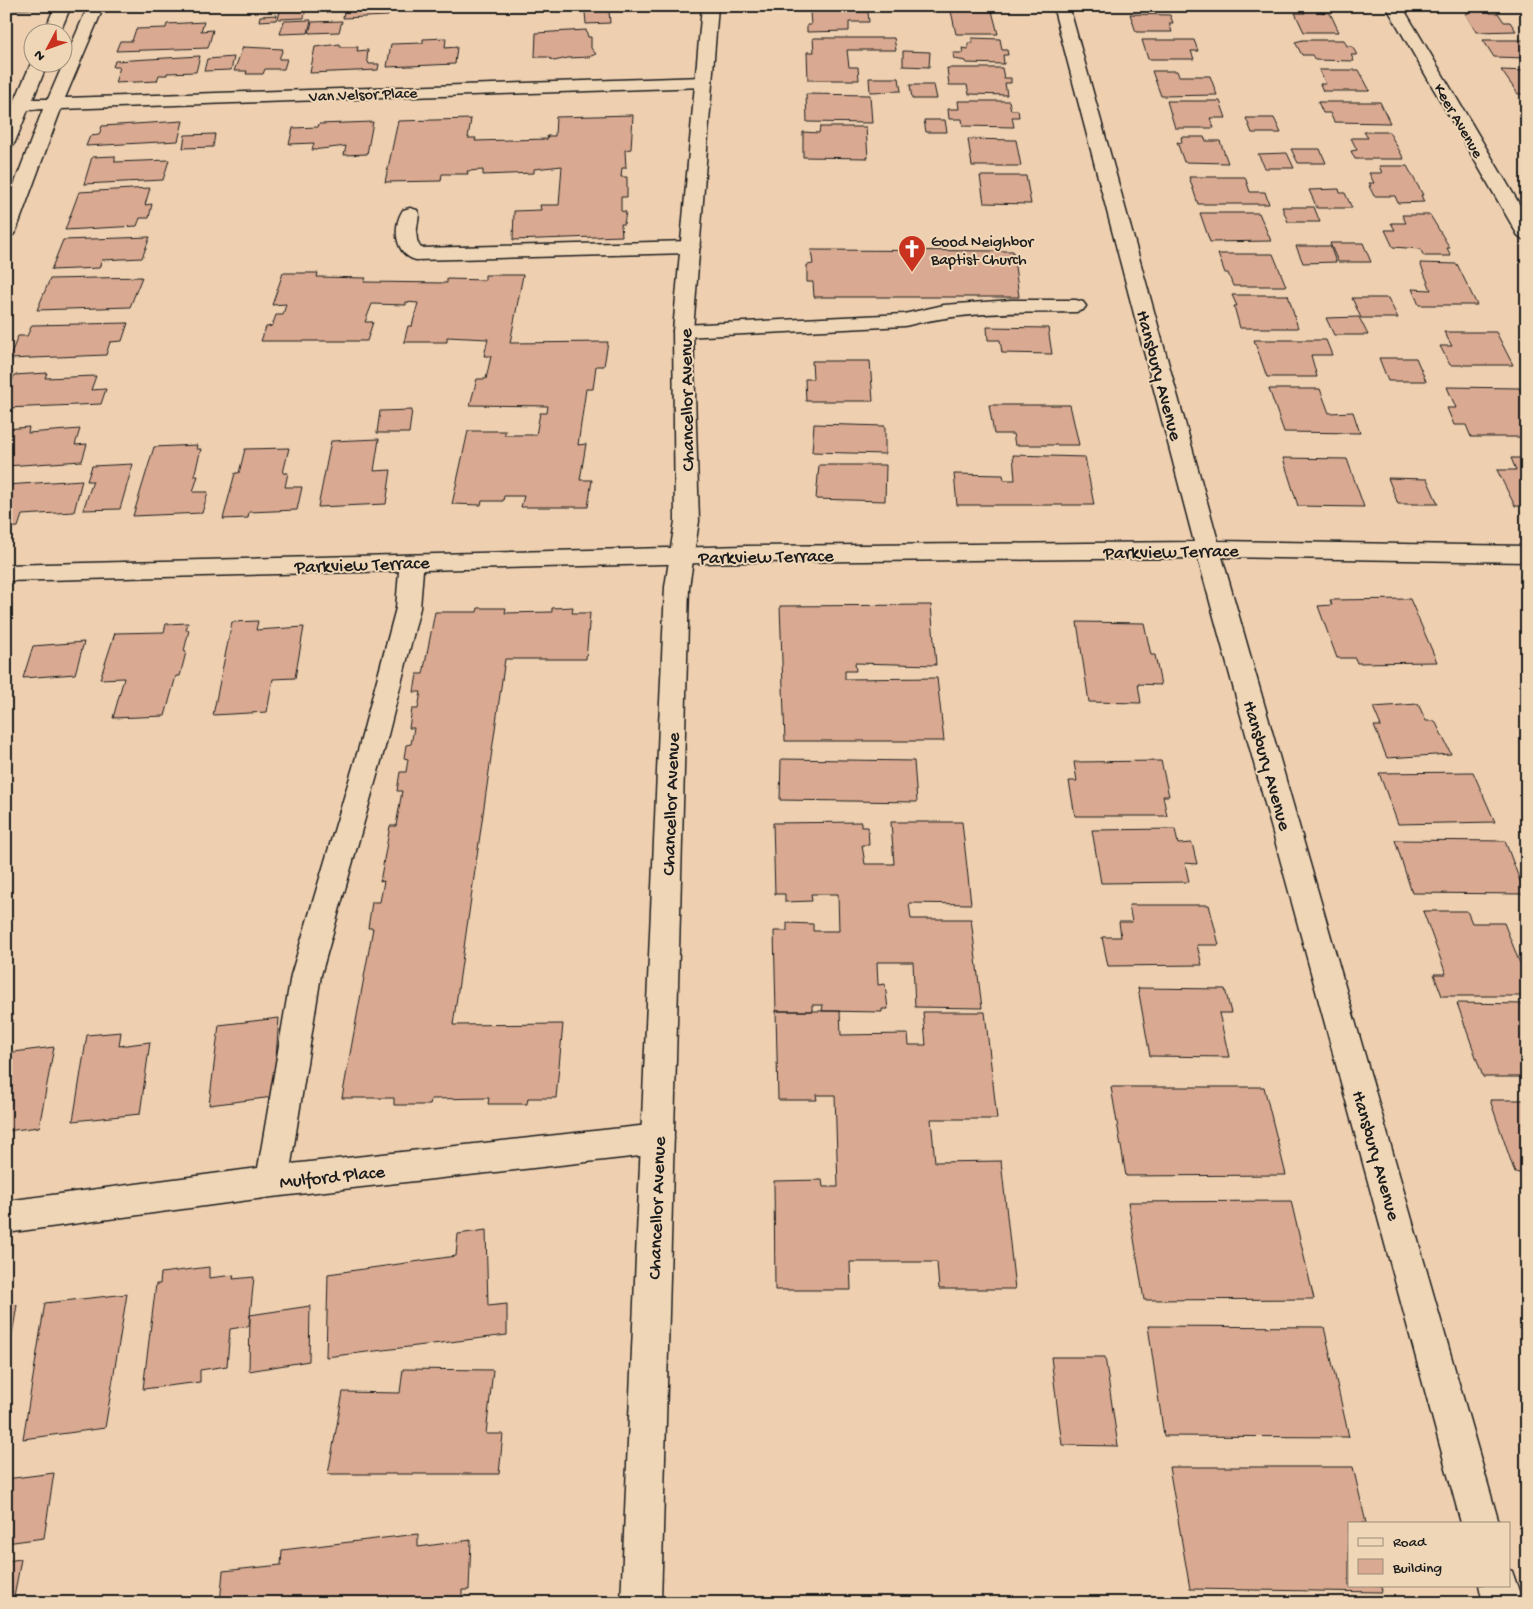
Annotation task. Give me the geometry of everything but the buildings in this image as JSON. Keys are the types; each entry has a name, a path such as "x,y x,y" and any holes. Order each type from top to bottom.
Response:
{"street":[{"path":"56,22 63,6"},
{"path":"6,231 54,104 96,6"},
{"name":"Chancellor Avenue","path":"641,1603 677,587 687,521 683,331 710,6"},
{"name":"Hansbury Avenue","path":"1061,6 1208,550 1480,1522"},
{"name":"Keer Avenue","path":"1394,6 1527,234"},
{"path":"6,142 36,72"},
{"name":"Van Velsor Place","path":"22,105 704,82"},
{"path":"410,214 406,244 416,254 690,247"},
{"path":"683,331 905,320 926,313 988,308 1076,306"},
{"name":"Parkview Terrace","path":"6,574 744,554 1208,550 1527,554"},
{"path":"272,1182 306,975 372,747 406,617 412,562"},
{"name":"Mulford Place","path":"6,1217 272,1182 658,1138"},
{"path":"1498,1586 1503,1603"}],"place":[{"name":"Good Neighbor Baptist Church","path":"912,273"}]}
